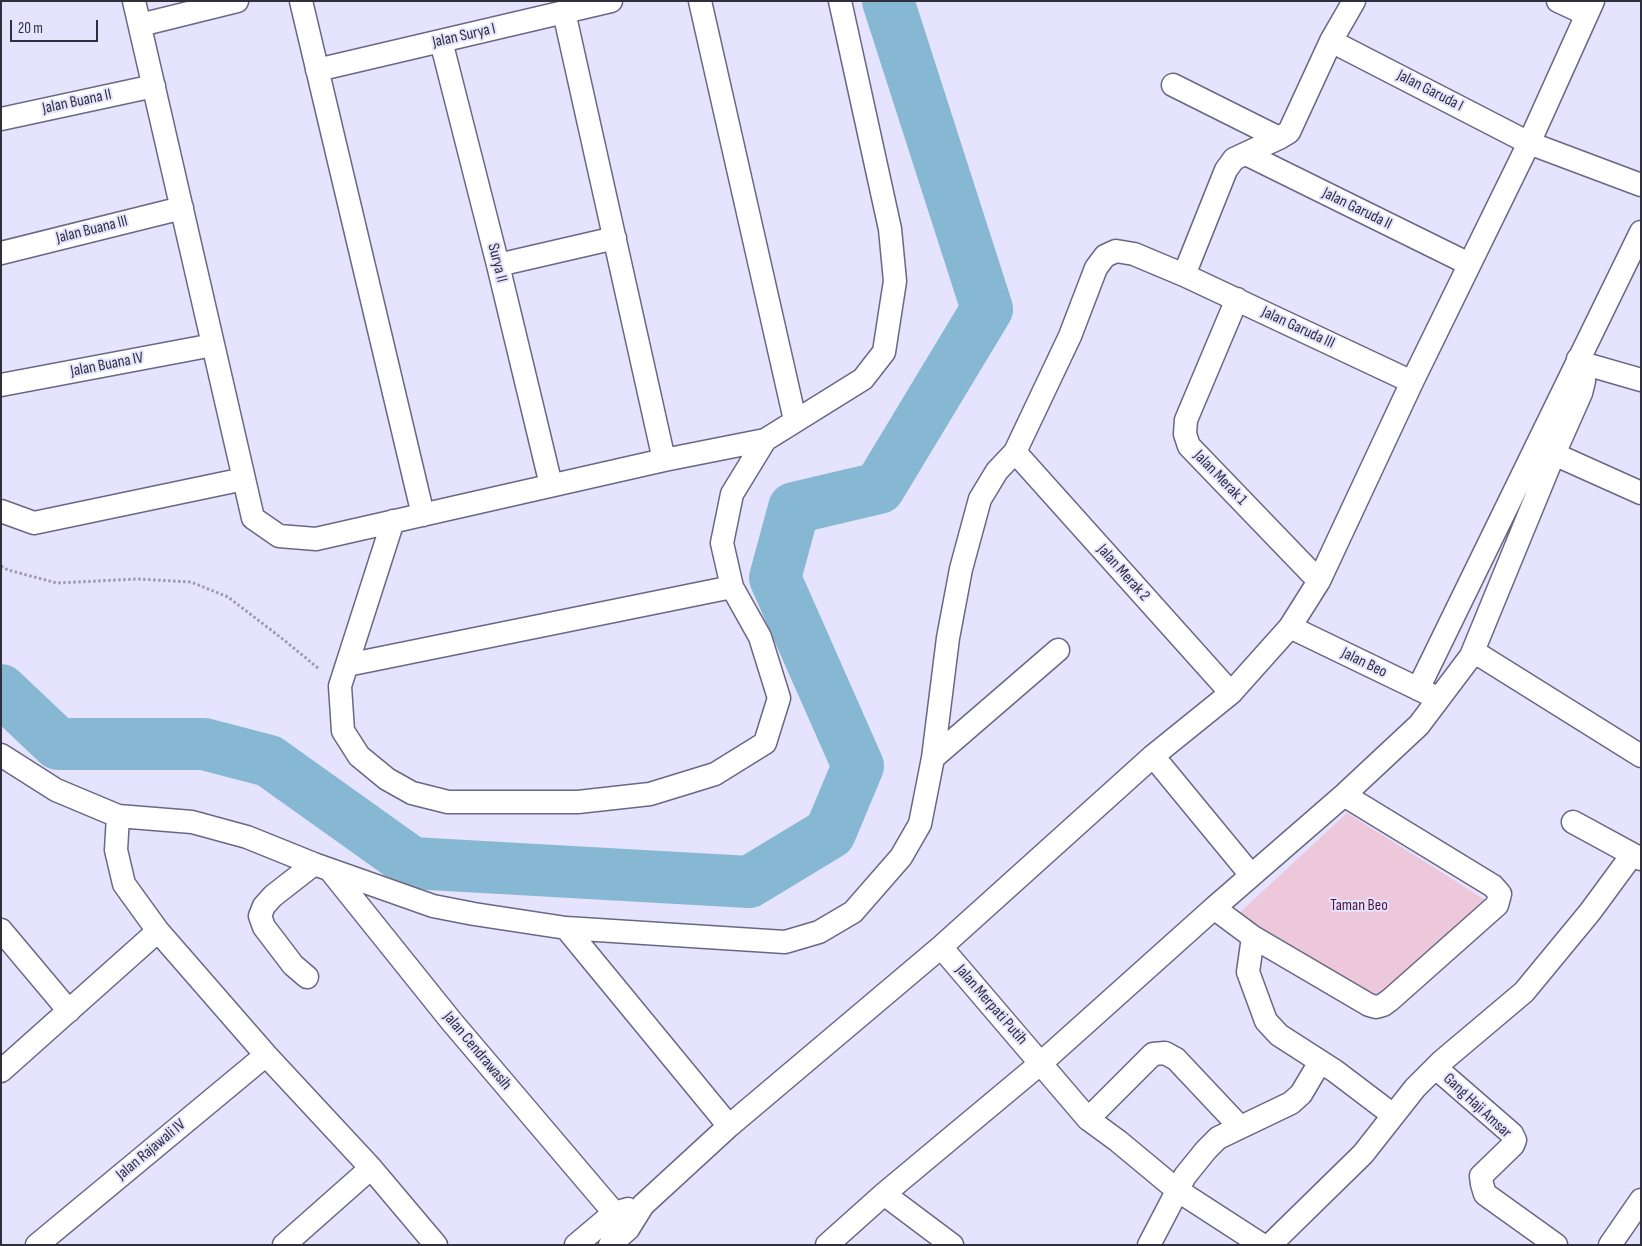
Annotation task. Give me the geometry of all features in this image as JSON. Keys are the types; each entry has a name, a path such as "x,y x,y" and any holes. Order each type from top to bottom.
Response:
{"street":[{"path":"134,1 253,518 279,536 316,539 664,460 765,440 863,379 884,352 895,282 890,229 840,1"},
{"path":"140,25 237,1"},
{"path":"300,1 423,515"},
{"name":"Jalan Surya I","path":"317,70 611,1"},
{"path":"700,1 795,420"},
{"path":"1184,275 1226,170 1234,159 1289,132 1331,41 1354,1"},
{"path":"576,1245 621,1221 643,1205 729,1126 941,947 1153,756 1231,693 1290,627 1319,581 1412,382 1529,143 1590,8 1558,1"},
{"path":"564,12 664,460"},
{"name":"Surya II","path":"441,41 551,485"},
{"name":"Jalan Garuda I","path":"1331,41 1529,143 1641,185"},
{"path":"1173,85 1279,138"},
{"name":"Jalan Buana II","path":"1,119 154,86"},
{"name":"Jalan Garuda II","path":"1246,154 1469,264"},
{"name":"Jalan Buana III","path":"1,252 182,208"},
{"path":"827,1245 884,1194 1041,1063 1251,875 1344,795 1419,725 1428,694 1641,232"},
{"path":"498,265 615,238"},
{"name":"Jalan Garuda III","path":"1,755 56,790 118,816 192,822 247,837 322,867 433,906 566,928 785,942 819,932 852,912 901,857 920,824 933,758 948,638 961,569 980,499 997,471 1015,452 1070,336 1096,268 1105,256 1116,251 1134,254 1237,299 1412,382"},
{"name":"Jalan Merak 1","path":"1237,299 1186,420 1185,434 1190,446 1319,581"},
{"name":"Jalan Buana IV","path":"1,385 213,345"},
{"path":"1580,361 1641,380"},
{"path":"1428,694 1471,656 1581,393 1584,382 1580,361"},
{"path":"394,521 344,675 343,731 359,756 387,779 412,793 448,802 578,802 650,794 715,774 765,743 778,698 760,637 732,586 722,543 732,494 765,440"},
{"name":"Jalan Merak 2","path":"1015,452 1231,693"},
{"path":"1554,454 1641,493"},
{"path":"1,511 34,524 244,479"},
{"path":"344,675 732,586"},
{"name":"Jalan Beo","path":"1290,627 1428,694"},
{"path":"933,758 1058,650"},
{"path":"1471,656 1481,656 1641,756"},
{"path":"1153,756 1251,875"},
{"path":"1214,908 1253,937 1369,1005 1376,1007 1383,1006 1497,905 1500,894 1493,886 1344,795"},
{"path":"118,816 116,850 124,884 158,931 266,1055 371,1168 436,1245"},
{"path":"1270,1245 1363,1154 1415,1088 1524,992 1636,857 1573,822"},
{"path":"307,977 293,965 264,927 260,916 264,906 273,896 322,867"},
{"name":"Jalan Cendrawasih","path":"322,867 621,1221"},
{"path":"566,928 729,1126"},
{"path":"1,930 69,1011"},
{"path":"1,1071 158,931"},
{"path":"1253,937 1248,972 1266,1021 1279,1036 1320,1062 1393,1115"},
{"name":"Jalan Merpati Putih","path":"941,947 1088,1119 1178,1190 1262,1245"},
{"path":"1088,1119 1153,1054 1165,1053 1176,1059 1240,1127"},
{"name":"Jalan Rajawali IV","path":"37,1245 266,1055"},
{"path":"1149,1245 1185,1176 1206,1150 1218,1138 1291,1102 1301,1094 1320,1062"},
{"name":"Gang Haji Amsar","path":"1436,1068 1512,1134 1515,1140 1513,1145 1481,1176 1485,1194 1556,1245"},
{"path":"284,1245 371,1168"},
{"path":"884,1194 952,1245"},
{"path":"1610,1245 1641,1200"},
{"path":"610,1245 621,1221"}],"path":[{"path":"1,566 57,583 137,579 191,582 228,597 344,675"}],"green space":[{"name":"Taman Beo","path":"1347,813 1487,901 1374,999 1235,917"}],"waterway":[{"path":"1,690 58,744 204,744 269,761 412,863 749,882 830,833 858,766 775,578 794,508 879,488 987,309 888,1"}]}
